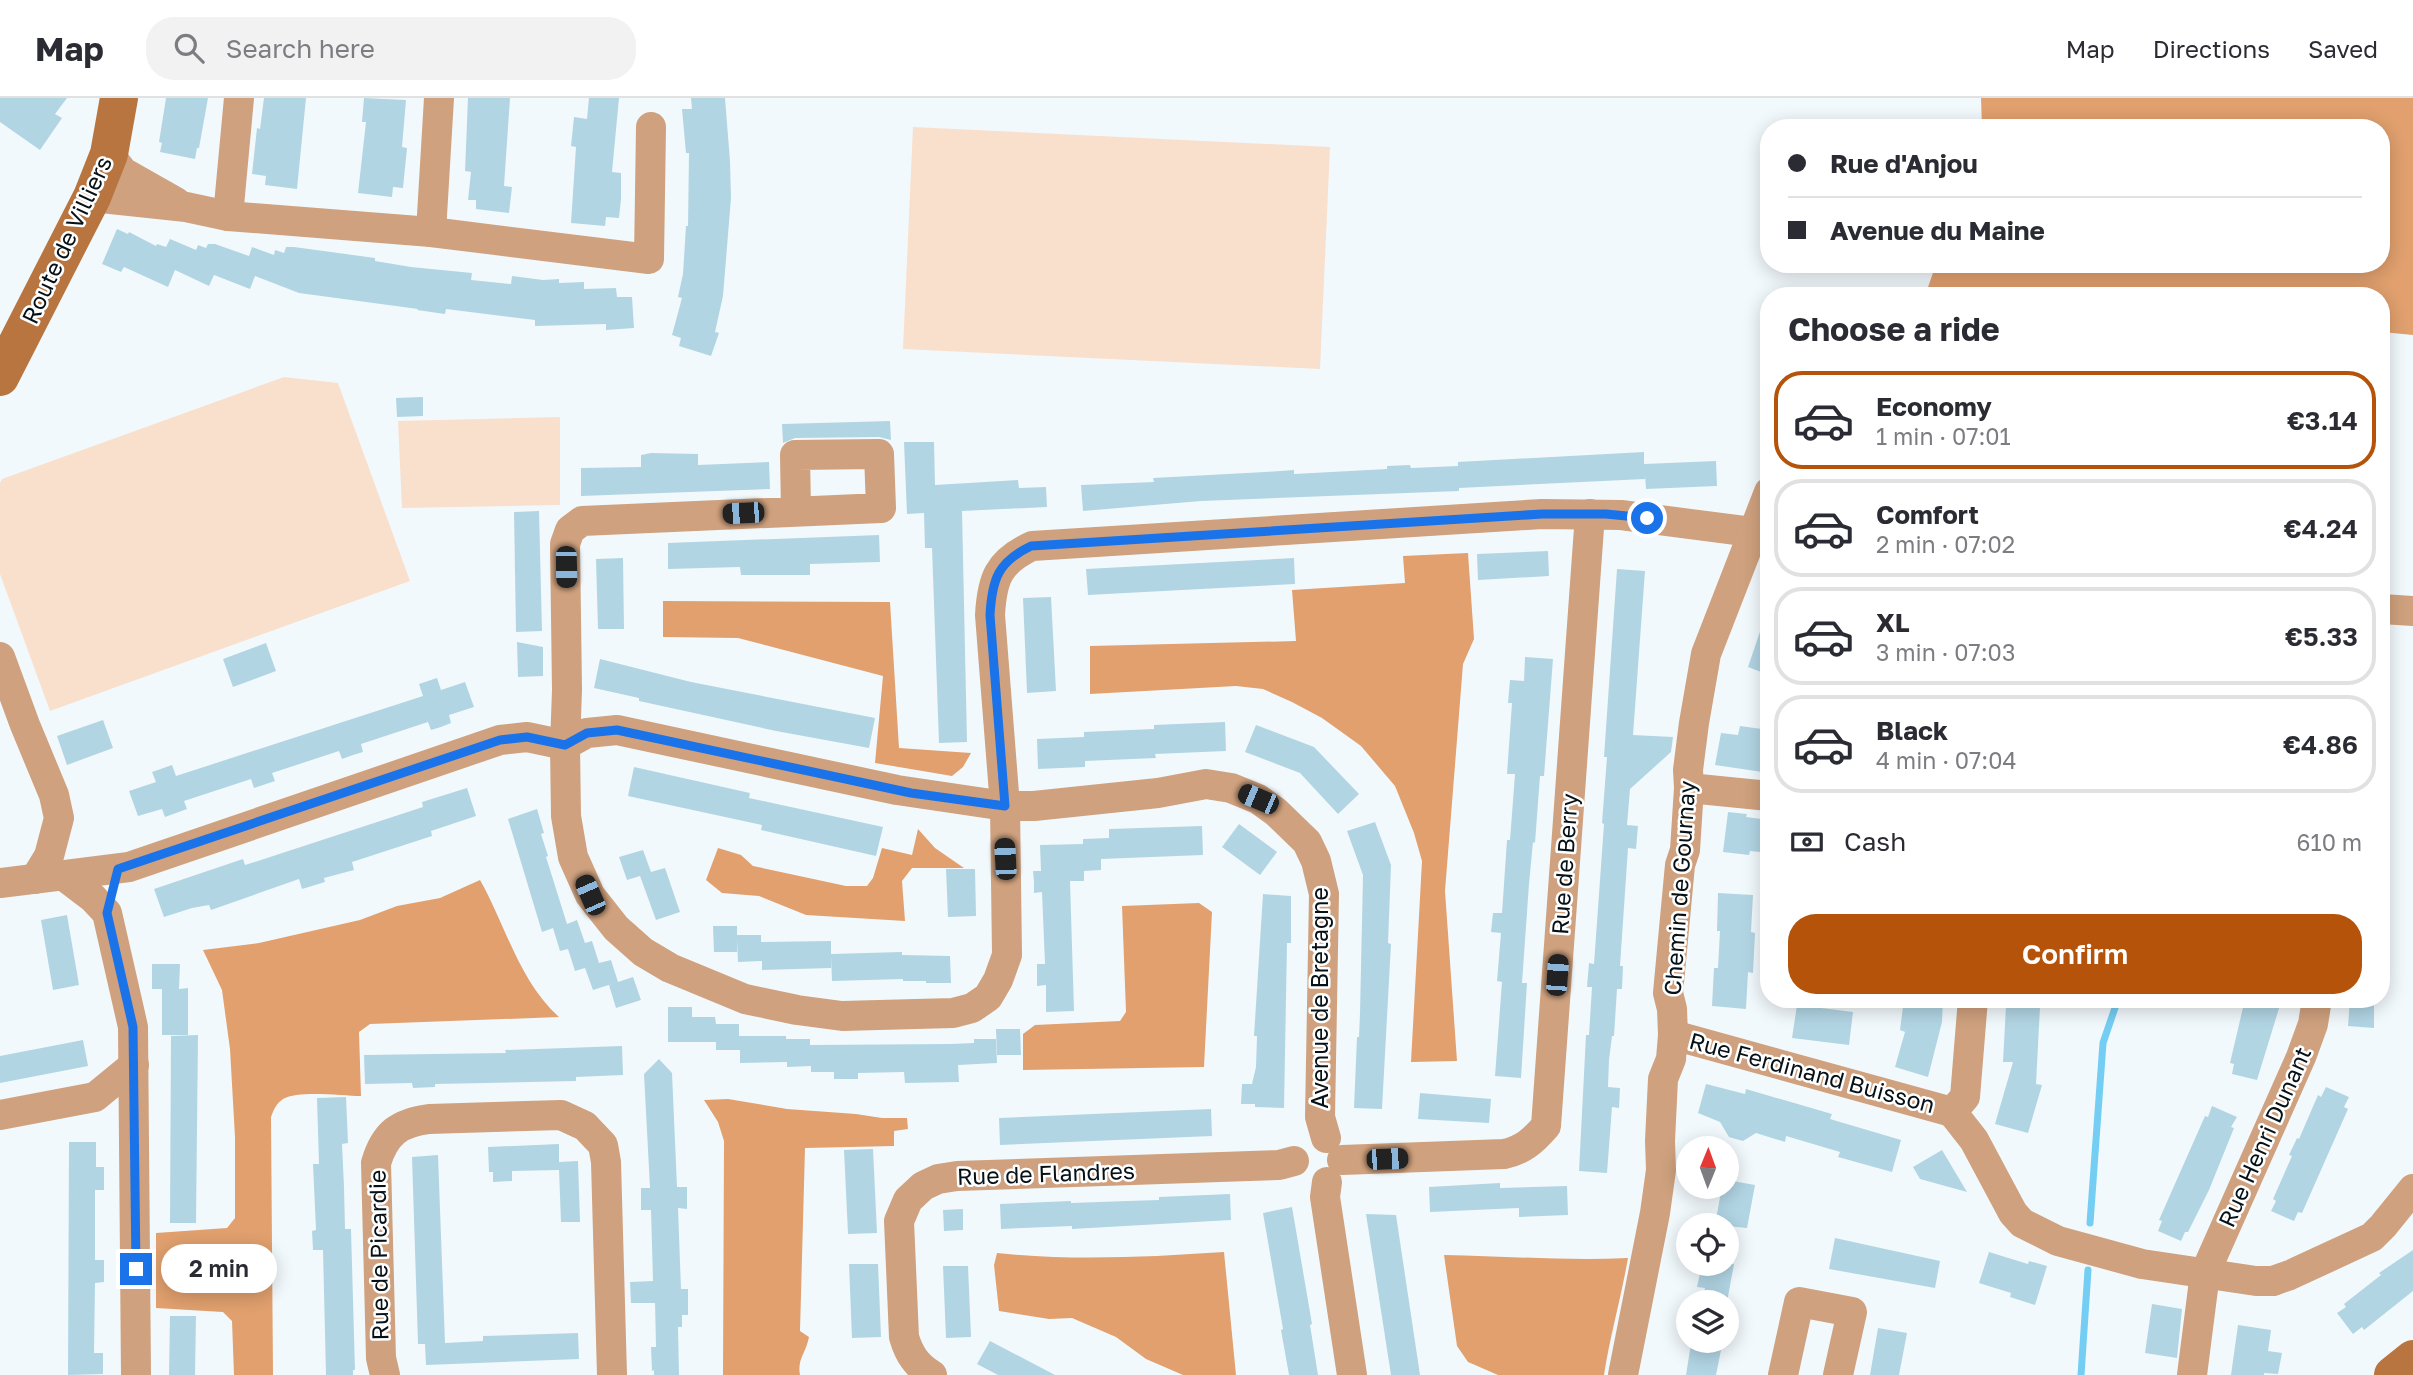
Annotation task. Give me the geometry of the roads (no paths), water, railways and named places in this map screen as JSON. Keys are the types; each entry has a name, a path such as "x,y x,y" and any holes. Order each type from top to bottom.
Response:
{"main road":[{"name":"Route de Villiers","path":"0,377 92,198 110,154 119,98"},
{"path":"2393,1375 2413,1359"}],"street":[{"path":"228,216 239,98"},
{"path":"431,232 439,98"},
{"path":"92,198 186,207 228,216 431,232 649,259 651,127"},
{"path":"110,154 123,172 186,207"},
{"path":"796,511 582,521 570,530 565,544 565,816 573,857 590,895 616,928 643,952 670,968 745,999 842,1016 953,1013 972,1008 988,998 998,979 1007,954 1005,806 990,615 993,584 1000,570 1019,552 1031,546 1542,514 1621,515 1760,535"},
{"name":"Rue de Berry","path":"1332,1160 1504,1154 1533,1142 1546,1126 1590,514"},
{"name":"Chemin de Gournay","path":"1623,1375 1661,1171 1663,1079 1671,1059 1673,1035 1668,993 1680,865 1685,850 1688,770 1706,654 1760,537"},
{"path":"2390,610 2413,611"},
{"path":"0,657 54,795 59,818 49,856 50,878"},
{"name":"Avenue de Bretagne","path":"565,745 587,733 617,730 915,794 1005,806 1034,806 1144,794 1206,784 1231,788 1258,799 1307,842 1316,861 1324,894 1320,1117 1332,1160 1325,1197 1352,1375"},
{"path":"0,883 118,869 500,740 527,737 565,745"},
{"path":"1689,788 1760,795"},
{"path":"118,869 107,913 131,1016 135,1123 136,1375"},
{"path":"50,878 93,898 107,913"},
{"path":"1972,1008 1965,1097 1952,1112 1974,1140 2013,1213 2026,1226 2057,1241 2142,1264 2266,1282 2290,1275 2372,1237 2413,1189"},
{"name":"Rue Henri Dunant","path":"2192,1375 2205,1273 2301,1057 2313,1024 2315,1008"},
{"name":"Rue Ferdinand Buisson","path":"1673,1035 1952,1112"},
{"path":"0,1115 95,1097 134,1065"},
{"path":"95,1097 135,1123"},
{"name":"Rue de Picardie","path":"386,1375 381,1358 376,1175 381,1144 393,1131 411,1121 561,1115 585,1126 603,1145 606,1162 612,1375"},
{"path":"1318,1137 1332,1160 1320,1184 1305,1180 1294,1161 1295,1153 1304,1141 1318,1137"},
{"name":"Rue de Flandres","path":"932,1375 920,1367 909,1353 904,1337 899,1221 908,1200 923,1186 938,1179 957,1176 1279,1165 1294,1161"},
{"path":"1783,1375 1799,1302 1852,1312 1838,1375"}],"waterway":[{"path":"2090,1223 2103,1043 2115,1008"},
{"path":"2081,1375 2088,1270"}]}
